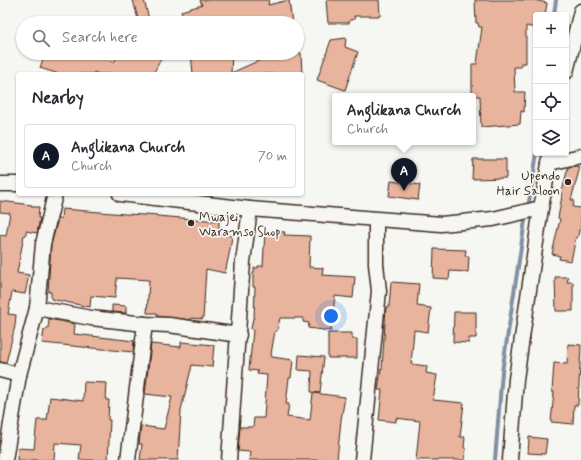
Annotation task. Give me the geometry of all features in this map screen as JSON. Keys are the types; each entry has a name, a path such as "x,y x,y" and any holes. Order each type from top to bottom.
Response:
{"street":[{"path":"569,60 581,12"},
{"path":"510,460 516,379 541,208 550,158 581,156"},
{"path":"0,184 16,184"},
{"path":"5,460 19,375 37,308 43,244 55,196"},
{"path":"137,196 250,209 440,224 493,219 541,208"},
{"path":"229,460 243,262 250,209"},
{"path":"362,460 379,291 376,264 376,220"},
{"path":"37,308 91,318 169,325 239,335"},
{"path":"128,460 145,324"},
{"path":"0,370 19,375"}],"building":[{"path":"133,0 144,0 148,16 137,16"},
{"path":"200,0 269,0 268,5 289,0 291,16 182,16 181,11 202,5"},
{"path":"326,0 379,0 380,16 354,16 355,19 350,20 349,23 328,23"},
{"path":"475,0 534,0 547,3 546,12 533,12 533,27 526,26 526,63 521,63 521,67 514,67 515,92 525,92 524,112 521,111 520,124 481,127 480,96 476,96 476,93 472,93 472,64 477,64 482,27 479,27 478,23 476,23"},
{"path":"346,38 345,47 358,52 345,90 317,80 331,40"},
{"path":"43,60 109,60 114,62 115,60 160,60 154,72 53,72 40,68"},
{"path":"192,60 232,60 231,72 193,72"},
{"path":"260,60 301,60 302,72 233,72"},
{"path":"473,159 506,159 506,178 472,179"},
{"path":"568,167 580,167 571,200 574,200 573,207 581,208 581,230 579,230 578,237 576,237 571,261 559,259 560,256 552,254 560,219 558,218 561,196"},
{"path":"391,181 420,185 418,200 389,196"},
{"path":"0,201 39,207 38,218 40,218 37,233 26,231 26,235 24,235 17,273 29,275 25,294 12,292 8,314 16,315 15,326 6,363 0,362 0,235 6,236 10,213 0,212"},
{"path":"62,209 125,214 145,214 219,221 219,233 232,236 230,250 225,273 206,269 203,319 191,318 191,320 157,316 157,313 147,313 149,280 117,278 115,298 91,296 90,307 51,299 51,292 48,292 51,245 58,219 61,219"},
{"path":"265,231 285,232 284,235 310,236 309,267 323,268 322,275 355,277 353,298 335,296 331,331 308,328 309,323 303,322 303,318 280,318 277,331 275,331 271,354 272,357 293,360 286,404 289,404 287,417 310,420 313,393 345,397 337,460 249,460 250,452 238,451 240,427 253,427 254,418 264,418 267,375 257,374 258,371 249,370 253,330 251,329 254,318 255,287 253,287 253,273 254,268 263,266"},
{"path":"434,249 466,250 465,256 469,256 468,272 450,271 449,279 433,278"},
{"path":"555,277 568,277 567,282 573,282 573,311 556,311"},
{"path":"391,282 419,284 417,306 431,308 428,332 414,330 411,364 427,366 426,373 437,375 433,400 464,403 460,437 465,437 465,460 416,460 420,421 396,418 396,422 379,420 382,390 378,390 381,368 382,369 386,307 389,307"},
{"path":"112,305 126,306 126,313 112,312"},
{"path":"454,312 476,312 476,338 469,338 469,343 453,342"},
{"path":"49,319 75,324 74,334 134,341 133,352 42,343 44,330 48,328"},
{"path":"328,333 352,333 352,339 357,339 357,358 328,358"},
{"path":"181,342 214,345 212,367 192,365 181,410 178,460 140,460 142,444 139,444 141,426 164,429 172,397 145,394 151,344 181,347"},
{"path":"568,344 581,345 578,405 574,405 573,424 551,422 554,392 552,392 554,363 567,364"},
{"path":"299,355 324,357 320,393 311,392 312,371 298,370"},
{"path":"84,382 107,383 106,400 109,400 108,420 110,420 108,460 79,460 81,445 55,443 54,460 17,460 18,448 34,449 37,420 47,420 50,397 83,401"},
{"path":"529,437 547,439 545,454 528,453"}],"waterway":[{"path":"554,12 556,0"},
{"path":"528,208 537,156"},
{"path":"495,460 502,372 526,214"}],"place":[{"name":"Upendo Hair Saloon","path":"568,182"},
{"name":"Anglikana Church","path":"404,191"},
{"name":"Mwajei Waramso Shop","path":"191,223"}]}
